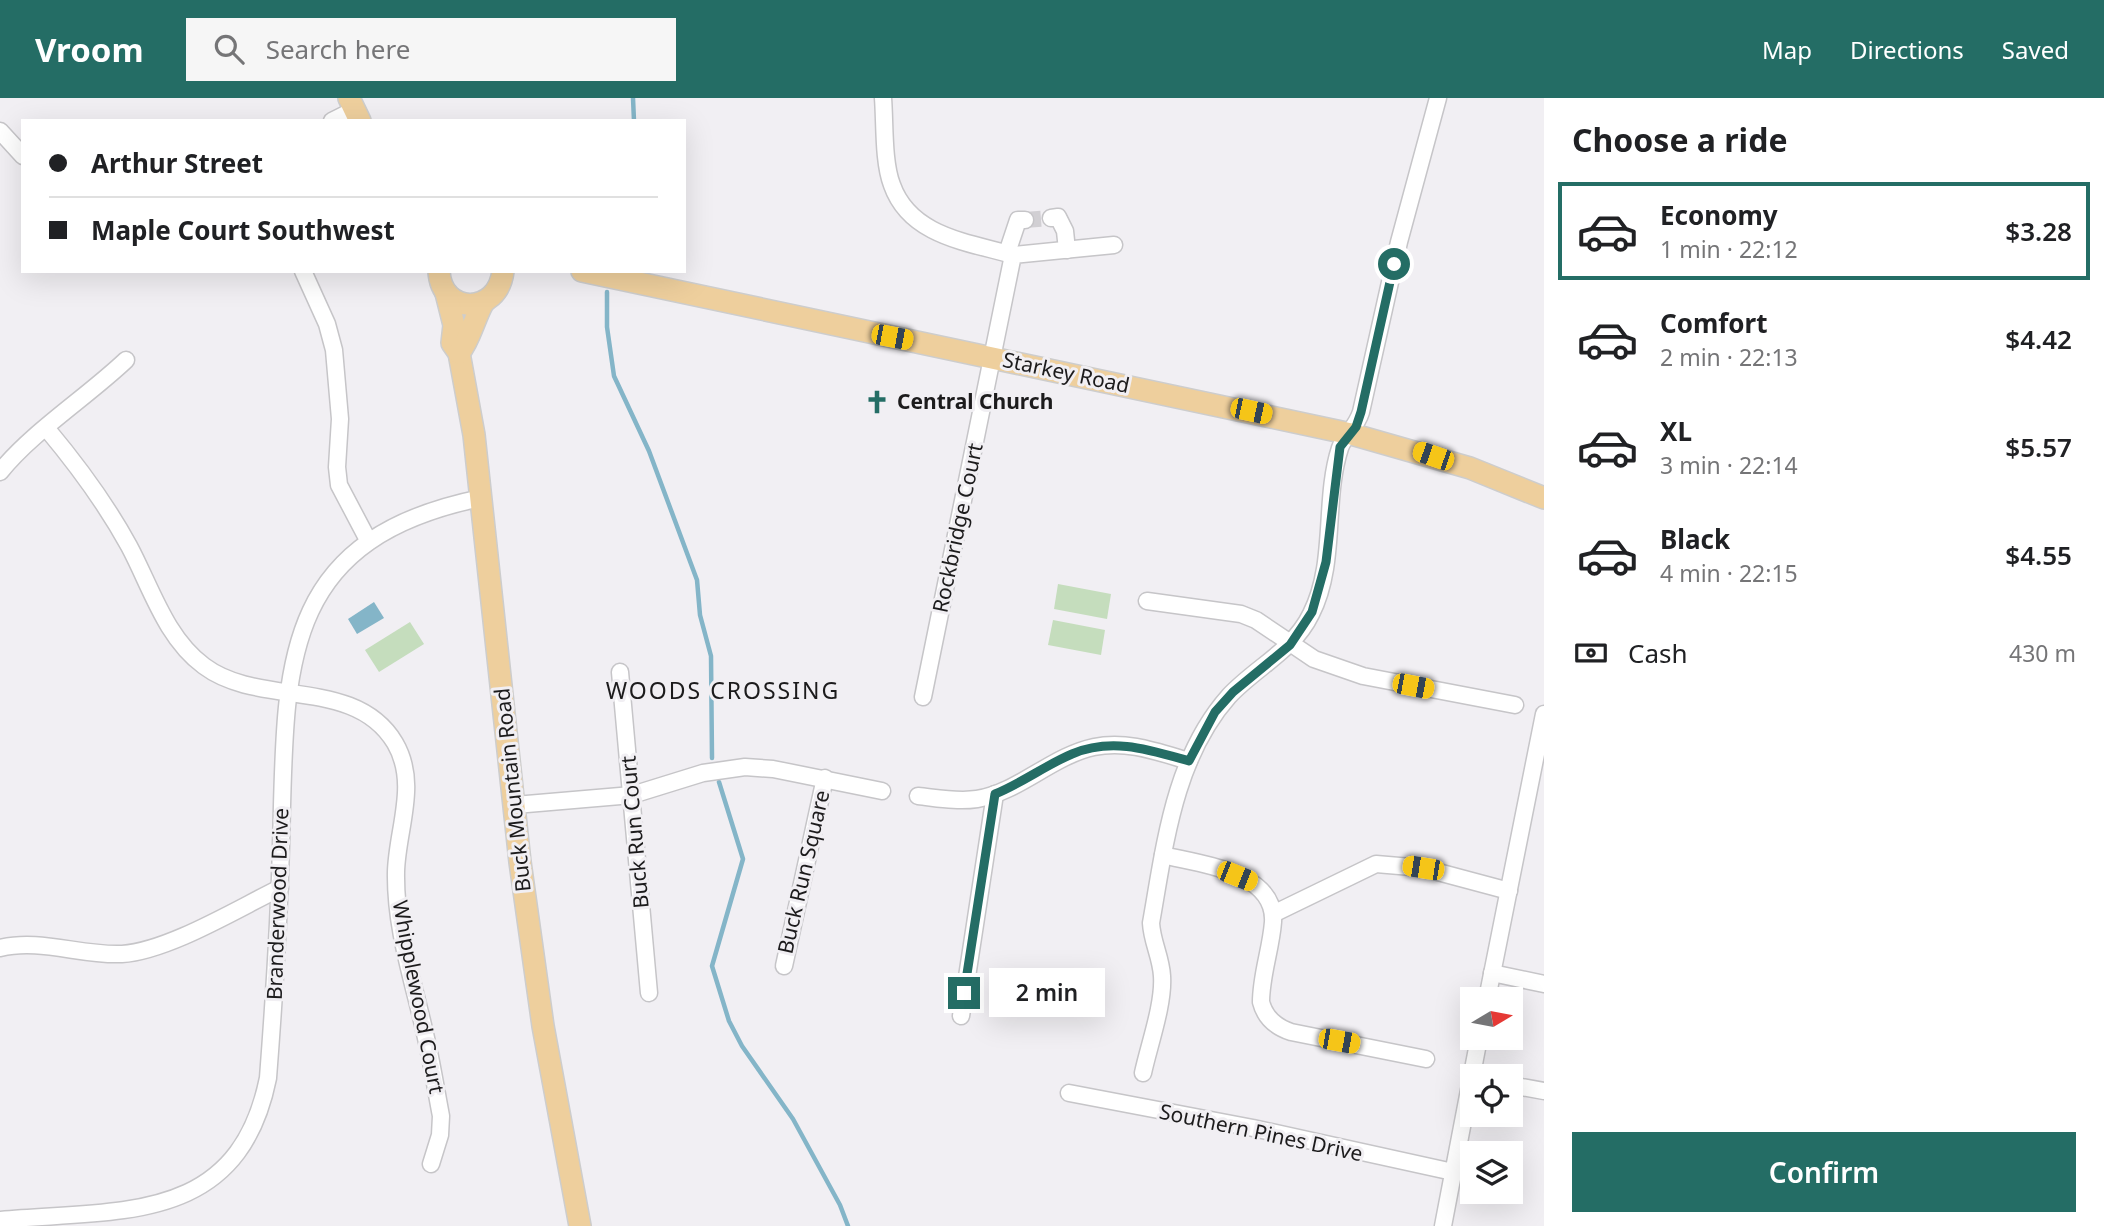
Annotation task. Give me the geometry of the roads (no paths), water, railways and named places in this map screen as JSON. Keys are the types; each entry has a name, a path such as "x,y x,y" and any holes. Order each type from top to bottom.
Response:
{"main road":[{"name":"Buck Mountain Road","path":"440,273 454,325 452,343 459,353 473,425 515,805 543,1027 580,1226"},
{"name":"Starkey Road","path":"591,273 1351,434 1470,468 1544,498"},
{"path":"459,353 465,346 473,320 483,303 491,298 503,277"},
{"path":"446,293 463,304 483,303"}],"street":[{"path":"883,98 891,184 909,216 940,235 1010,254 1114,245"},
{"path":"1143,1073 1163,980 1151,923 1174,801 1189,761 1215,712 1233,692 1290,645 1302,630 1318,595 1326,562 1340,447 1351,434 1361,412 1399,242 1438,98"},
{"path":"336,119 354,109"},
{"path":"0,131 21,154"},
{"path":"1051,218 1058,218 1065,231 1067,250"},
{"name":"Rockbridge Court","path":"923,697 994,358 1010,254 1018,220 1025,220"},
{"path":"304,273 327,324 334,350 340,419 337,467 339,485 368,540"},
{"path":"0,472 18,452 126,360"},
{"name":"Whipplewood Court","path":"47,429 109,511 157,604 188,651 203,665 240,684 335,701 370,716 384,729 402,760 407,795 397,872 398,909 441,1116 440,1135 431,1164"},
{"name":"Branderwood Drive","path":"0,1220 144,1209 186,1195 223,1169 253,1127 263,1101 274,1007 284,750 294,656 313,604 346,559 368,540 417,514 481,498"},
{"path":"1147,601 1241,614 1266,626 1314,659 1363,676 1515,705"},
{"name":"Buck Run Court","path":"620,671 649,993"},
{"path":"1489,987 1544,714"},
{"path":"918,796 959,800 995,794 1073,754 1095,747 1139,747 1189,761"},
{"path":"515,805 632,795 703,773 745,766 882,790"},
{"name":"Buck Run Square","path":"784,966 825,778"},
{"path":"961,1016 995,794"},
{"path":"1527,803 1544,806"},
{"path":"1163,855 1224,870 1251,881 1267,898 1273,914 1261,989 1264,1012 1273,1023 1291,1032 1426,1059"},
{"path":"1273,914 1376,864 1423,868 1509,891"},
{"path":"0,948 28,944 107,954 135,952 184,935 280,888"},
{"path":"1492,973 1544,984"},
{"path":"1523,1087 1544,1091"},
{"name":"Southern Pines Drive","path":"1069,1093 1253,1128 1453,1172"},
{"path":"1443,1226 1462,1127"}],"water":[{"path":"374,602 384,618 357,634 348,619"}],"waterway":[{"path":"633,98 634,119"},
{"path":"607,292 607,327 614,376 649,451 697,580 700,615 711,656 712,758"},
{"path":"719,782 743,859 712,966 729,1021 742,1046 793,1119 840,1205 848,1226"}],"tunnel":[{"path":"1025,220 1051,218"}],"place":[{"name":"Central Church","path":"877,402"}],"district":[{"name":"WOODS CROSSING","path":"723,691"}]}
